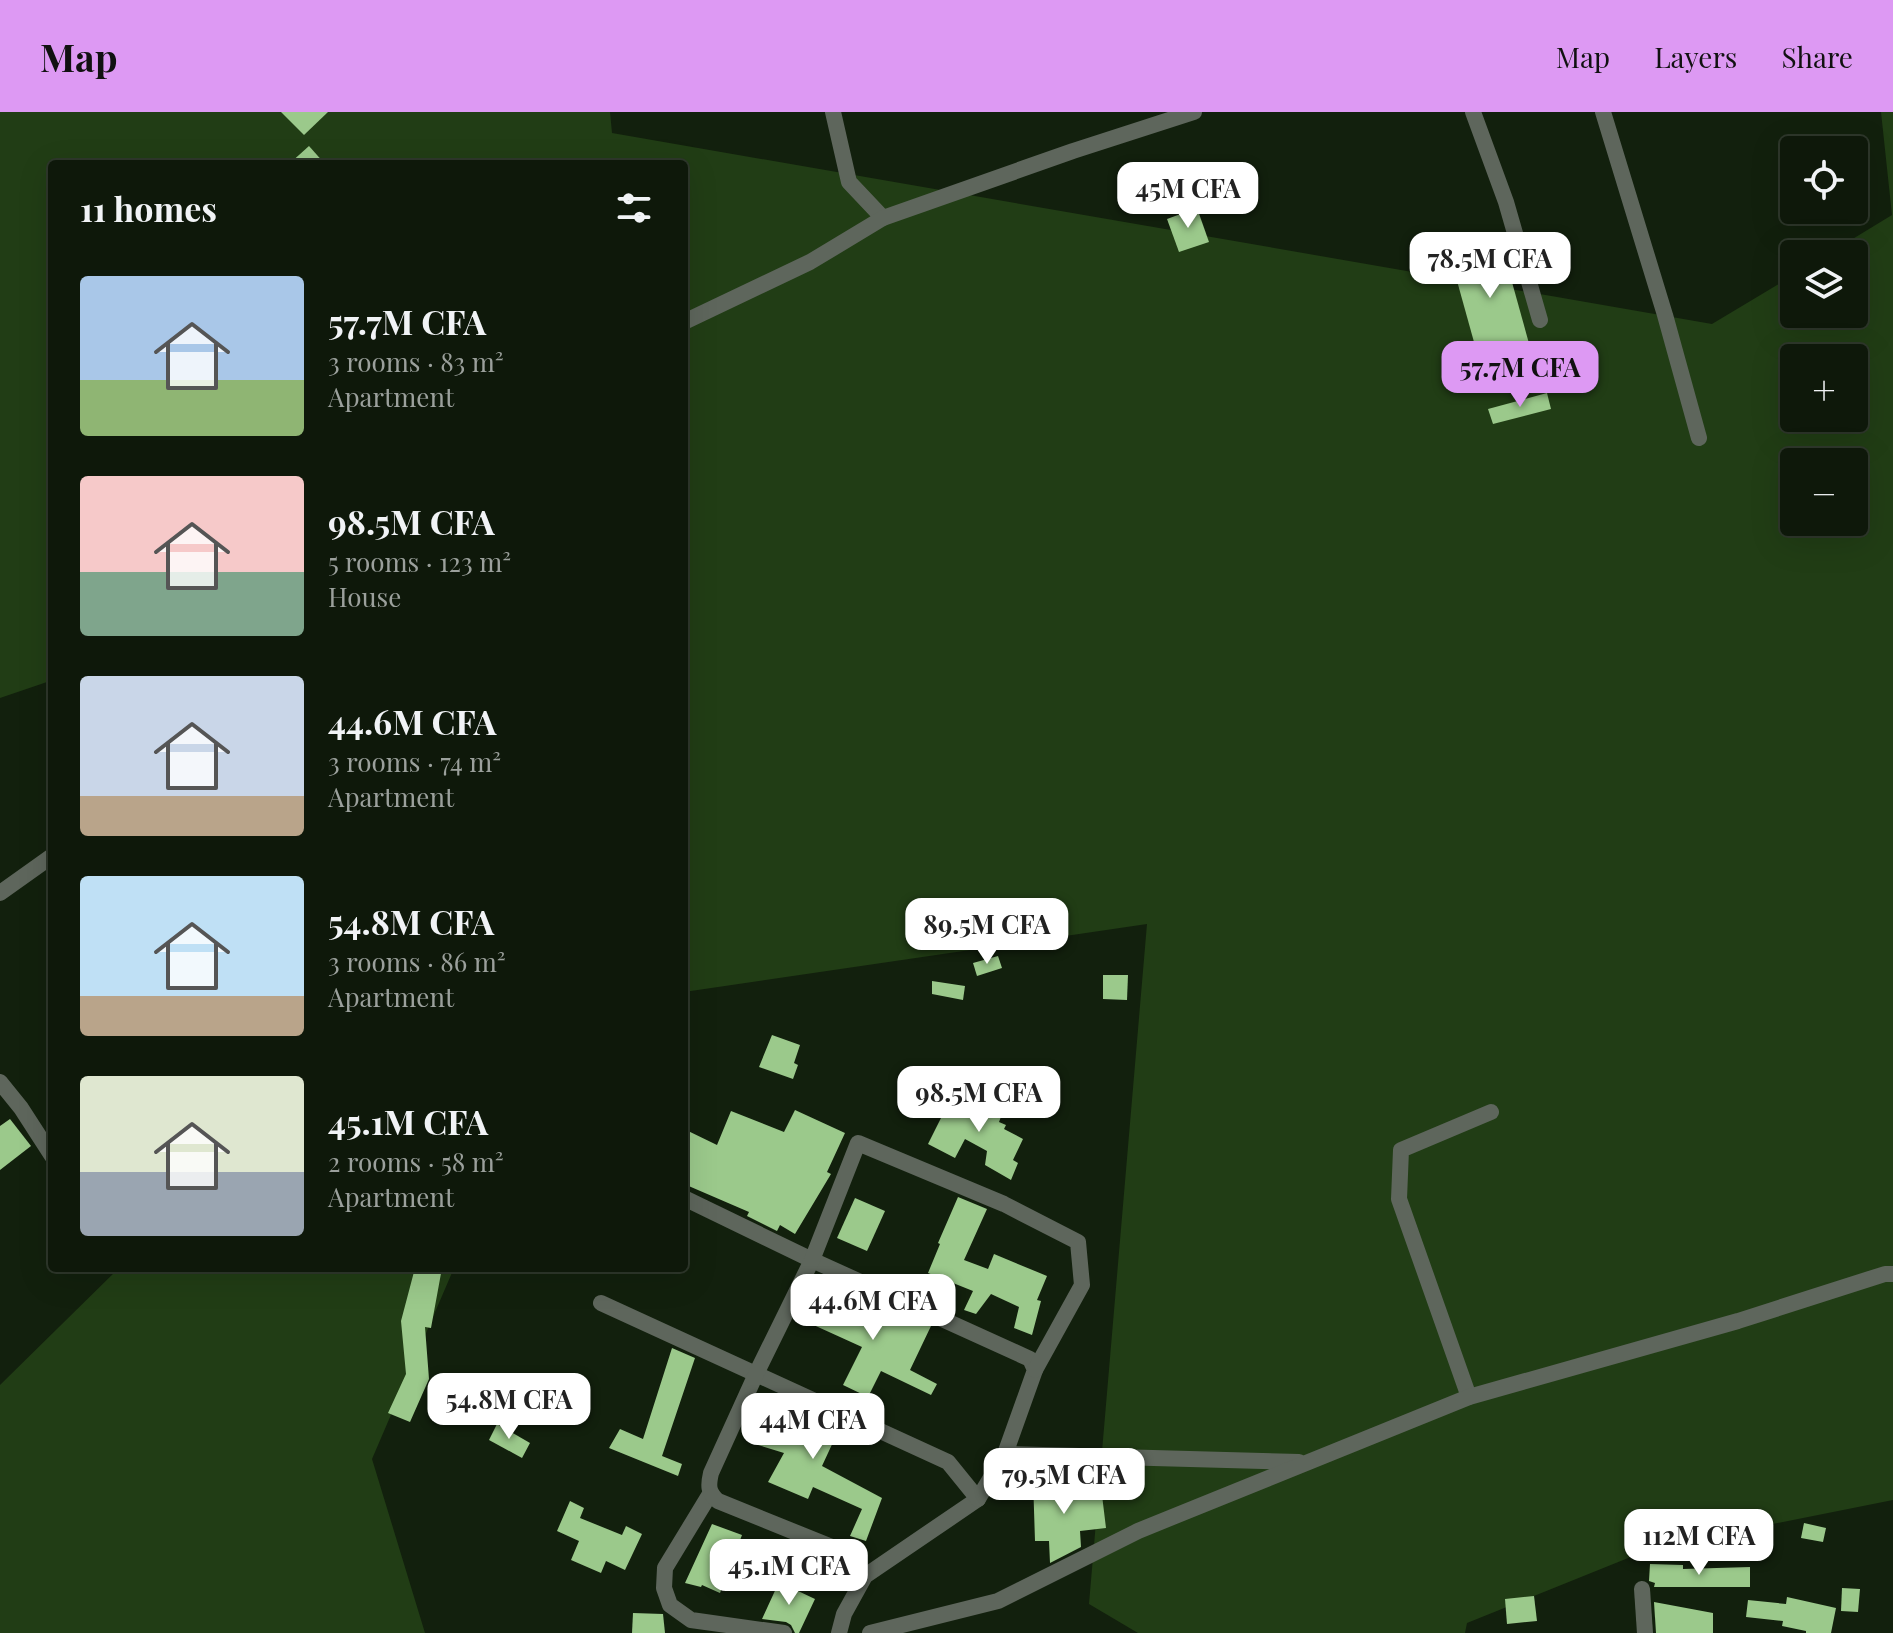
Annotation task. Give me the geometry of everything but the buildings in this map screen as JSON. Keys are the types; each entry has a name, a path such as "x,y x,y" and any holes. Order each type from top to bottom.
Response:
{"street":[{"path":"833,112 849,182 883,218"},
{"path":"688,320 810,262 883,218 1194,112"},
{"path":"1473,112 1506,202 1540,320"},
{"path":"1603,112 1699,438"},
{"path":"0,893 48,859"},
{"path":"0,1082 48,1150"},
{"path":"1469,1397 1399,1199 1401,1150 1491,1112"},
{"path":"784,1633 691,1620 670,1605 664,1588 665,1568 710,1494 711,1473 812,1260 858,1143 1004,1204 1078,1242 1082,1285 1035,1370 1005,1454 978,1499 865,1576 844,1614 839,1633"},
{"path":"688,1200 1030,1359 1035,1370"},
{"path":"870,1633 998,1601 1138,1531 1469,1397 1893,1274"},
{"path":"601,1303 948,1462 978,1499"},
{"path":"1005,1454 1305,1462"},
{"path":"710,1494 718,1501 844,1552 865,1576"},
{"path":"1642,1589 1645,1633"}],"green space":[{"path":"0,112 610,112 612,133 1712,324 1780,283 1780,328 1868,328 1868,240 1851,240 1892,215 1881,112 1893,112 1893,1500 1653,1548 1467,1623 1465,1633 1138,1633 1089,1604 1147,924 688,991 688,160 48,160 48,683 0,698"},
{"path":"115,1272 452,1272 372,1459 425,1633 0,1633 0,1385"}]}
